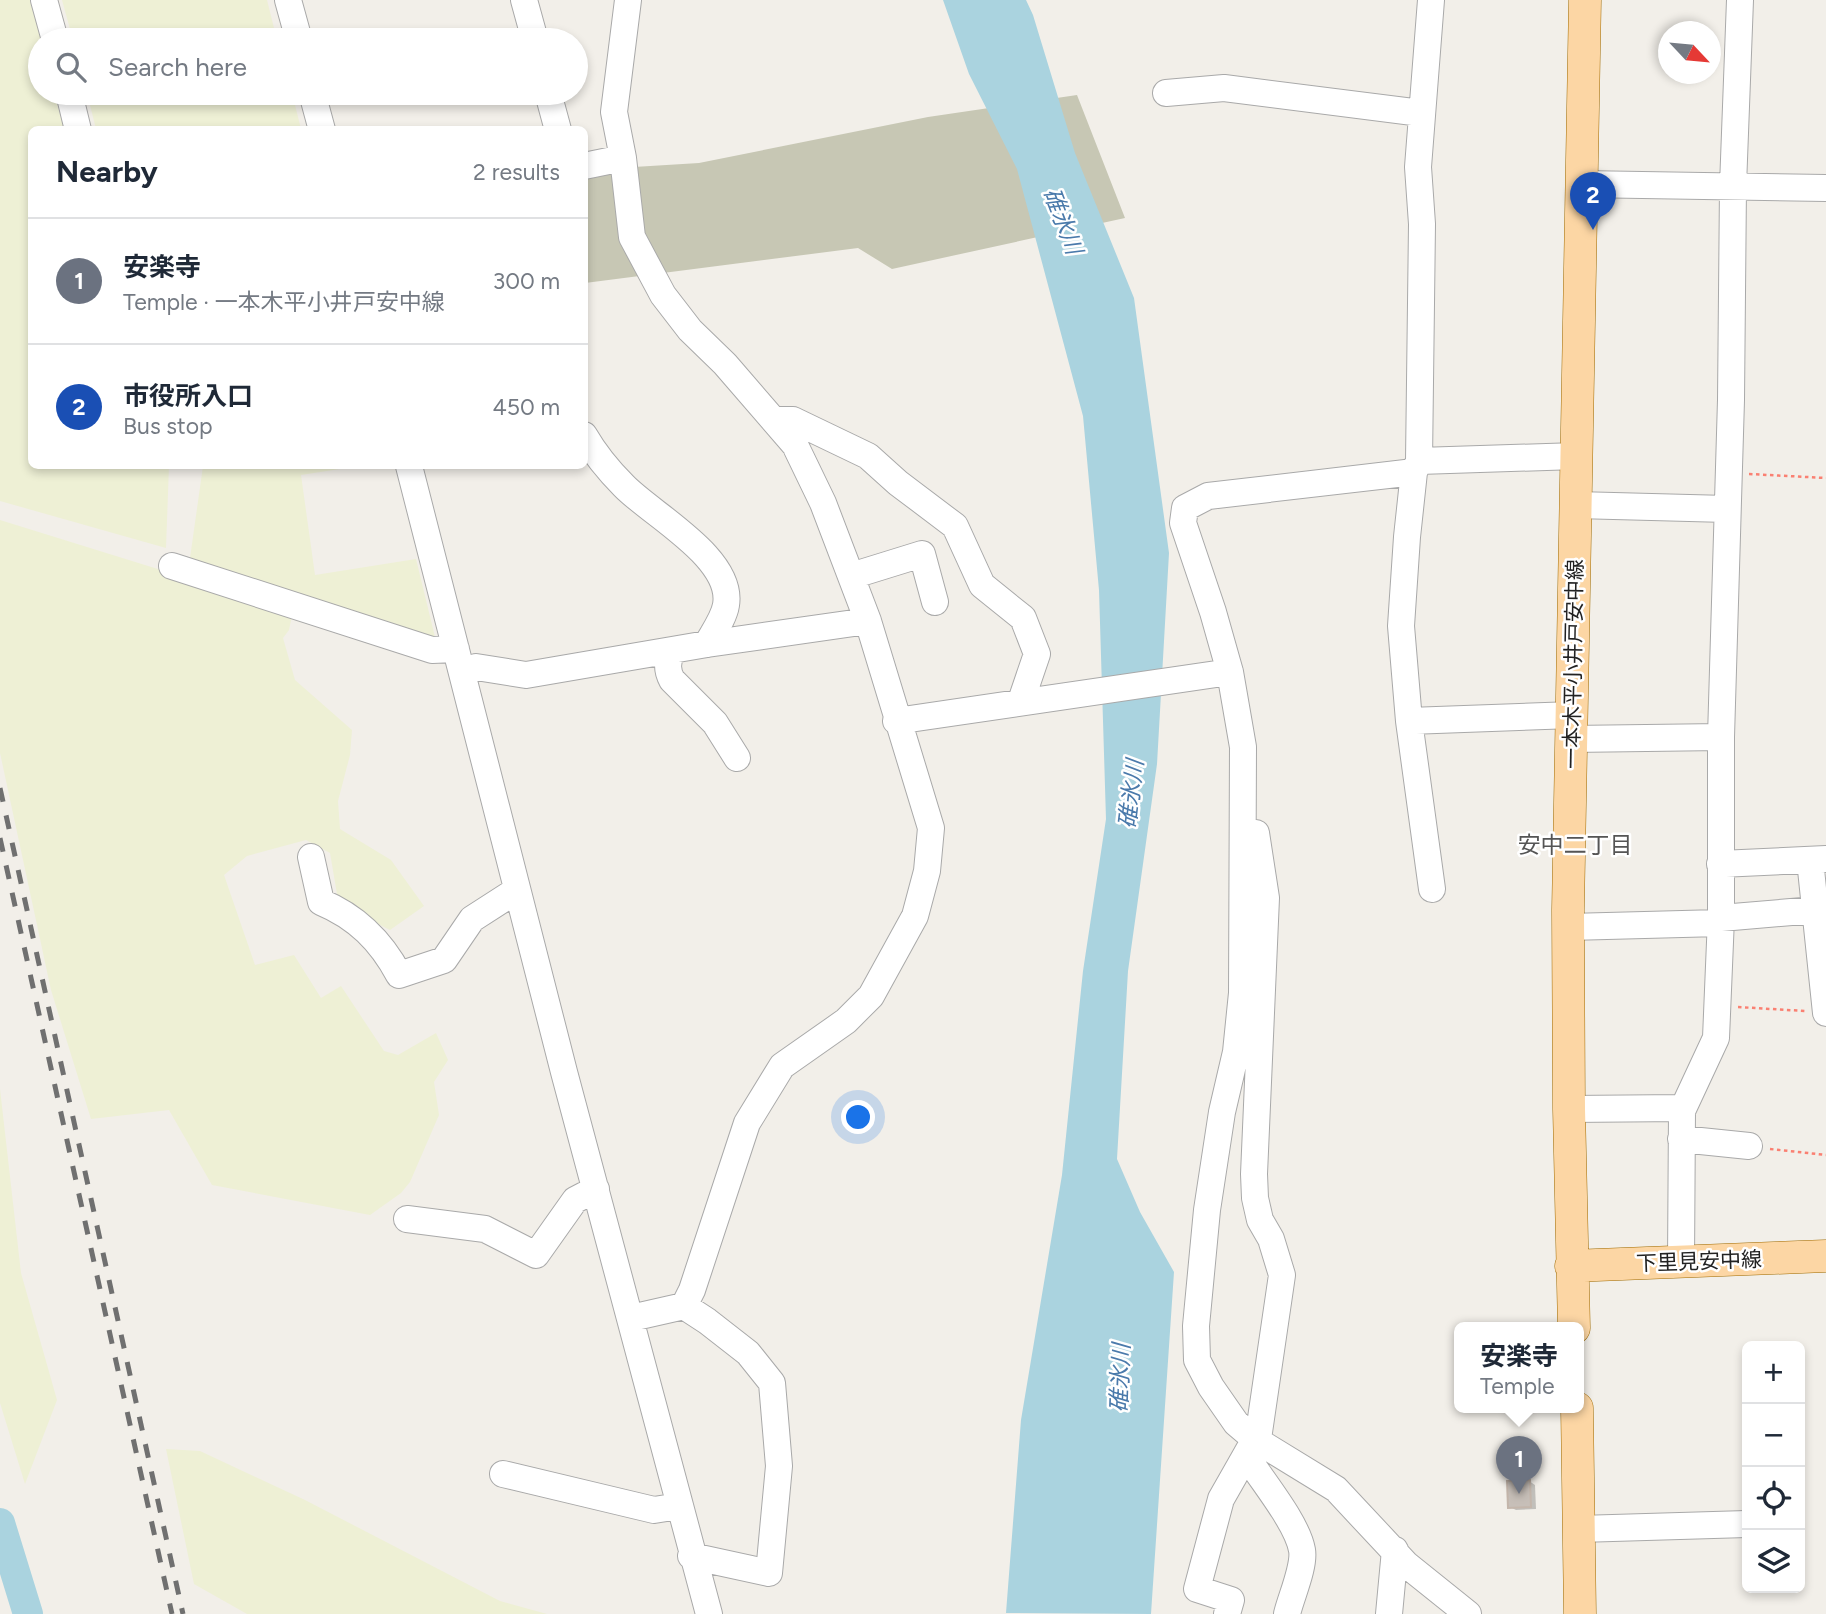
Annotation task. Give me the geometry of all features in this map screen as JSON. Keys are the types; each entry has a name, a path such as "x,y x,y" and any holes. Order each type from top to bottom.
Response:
{"main road":[{"name":"一本木平小井戸安中線","path":"1574,1322 1569,1110 1569,927 1585,0"},
{"name":"下里見安中線","path":"1571,1266 1826,1256"},
{"path":"1577,1413 1580,1614"}],"street":[{"path":"44,0 52,28"},
{"path":"289,0 296,28"},
{"path":"524,0 531,28"},
{"path":"628,0 614,113 624,158 632,237 663,295 690,330 725,364 795,445 823,503 868,621 930,828 928,871 915,916 871,996 846,1021 782,1066 747,1123 692,1290 684,1306"},
{"path":"1431,0 1418,167 1422,224 1417,466 1407,537 1401,626 1409,721 1432,889"},
{"path":"1681,1262 1683,1108 1716,1038 1721,921 1721,737 1729,473 1733,186 1740,0"},
{"path":"1166,93 1224,88 1421,113"},
{"path":"72,105 77,126"},
{"path":"315,105 321,126"},
{"path":"551,105 557,126"},
{"path":"588,165 624,158"},
{"path":"1581,184 1826,188"},
{"path":"774,421 793,420 868,456 898,483 955,526 982,585 1023,618 1028,630 1037,654 1027,700"},
{"path":"588,442 626,488 673,526 717,570 725,587 726,606 707,644"},
{"path":"1287,1614 1302,1561 1302,1550 1251,1448 1211,1387 1197,1360 1196,1326 1208,1210 1222,1112 1236,1052 1242,993 1244,747 1223,673 1213,612 1183,523 1185,508 1208,496 1417,466 1577,456"},
{"path":"410,469 691,1556 709,1614"},
{"path":"1576,505 1727,509"},
{"path":"851,576 922,554 935,602"},
{"path":"172,566 432,650 476,667 526,675 707,644 868,621"},
{"path":"671,651 667,664 672,680 715,723 737,758"},
{"path":"896,720 1223,673"},
{"path":"1409,721 1572,727 1721,737"},
{"path":"1227,1614 1231,1600 1197,1589 1221,1499 1259,1432 1282,1275 1271,1239 1260,1220 1255,1198 1266,898 1252,803 1244,798"},
{"path":"310,857 321,902 344,911 386,950 400,975 444,960 472,919 517,890"},
{"path":"1720,864 1818,859 1815,910 1826,1013"},
{"path":"1569,927 1721,921 1815,910"},
{"path":"1569,1110 1683,1108"},
{"path":"1681,1139 1749,1146"},
{"path":"407,1219 485,1229 536,1255 575,1200 596,1189"},
{"path":"631,1318 684,1306 748,1353 772,1382 779,1466 769,1573 691,1556"},
{"path":"1251,1448 1336,1489 1407,1564 1468,1614"},
{"path":"503,1474 654,1510 679,1506"},
{"path":"1579,1529 1742,1524"},
{"path":"1390,1614 1395,1550"}],"path":[{"path":"1729,473 1826,478"},
{"path":"1716,1006 1826,1013"},
{"path":"1749,1146 1826,1155"}],"shaded area":[{"path":"0,0 30,0 38,28 28,28 28,105 57,105 63,126 28,126 28,469 169,469 166,548 0,501"},
{"path":"62,0 267,0 274,28 70,28"},
{"path":"1077,95 1125,218 892,269 858,248 588,283 588,170 699,163 928,117"},
{"path":"90,105 295,105 300,126 95,126"},
{"path":"203,469 340,469 301,475 315,575 416,559 435,637 190,558"},
{"path":"0,520 293,611 289,630 283,638 295,680 352,730 350,755 338,801 340,829 391,860 424,906 390,930 362,916 337,894 330,853 306,840 247,856 224,875 255,965 294,955 321,998 341,986 384,1051 398,1055 436,1033 448,1060 434,1082 439,1115 410,1182 401,1193 370,1215 212,1185 169,1110 91,1119 51,990 0,753"},
{"path":"0,1089 21,1273 57,1400 25,1484 0,1403"},
{"path":"166,1449 200,1451 305,1500 500,1601 547,1614 247,1614 194,1584"}],"water":[{"name":"碓氷川","path":"943,0 1026,0 1033,15 1075,153 1134,298 1169,553 1157,764 1128,971 1117,1159 1140,1212 1174,1272 1151,1614 1006,1613 1021,1420 1062,1175 1083,971 1106,819 1099,590 1083,416 1017,169 969,74"}],"building":[{"path":"1530,1480 1531,1507 1508,1508 1507,1481"}],"waterway":[{"path":"0,1523 28,1614"}],"railway":[{"path":"0,788 183,1614"},
{"path":"0,838 172,1614"}],"place":[{"name":"市役所入口","path":"1593,230"},
{"name":"安楽寺","path":"1519,1494"}],"district":[{"name":"安中二丁目","path":"1575,845"}]}
